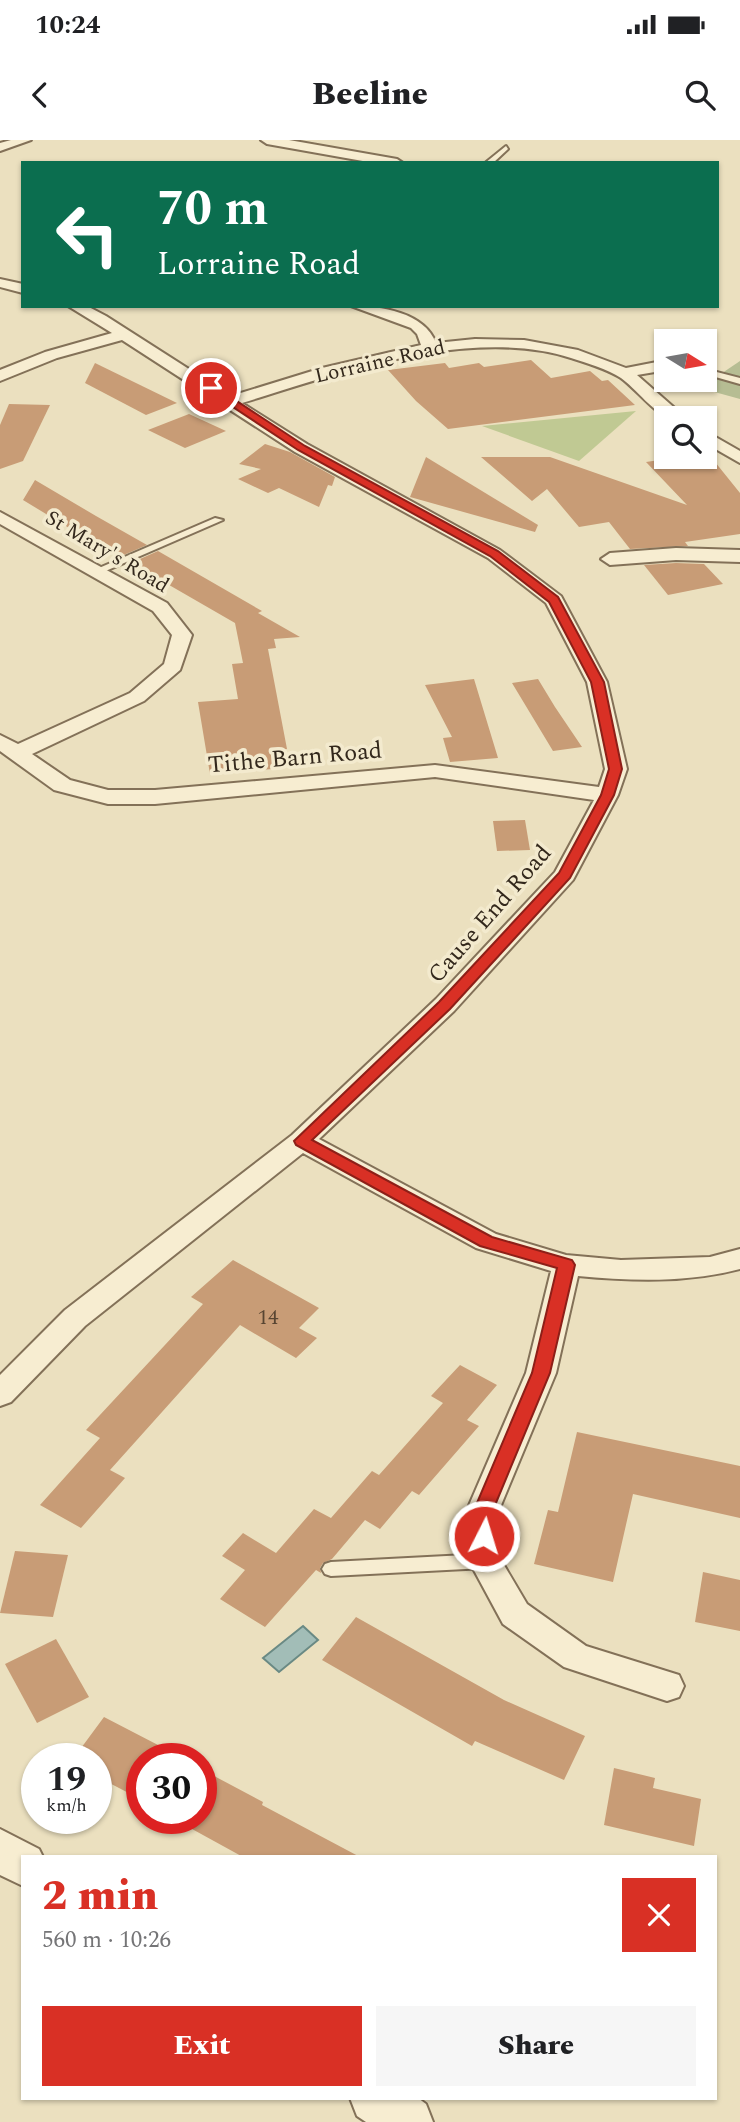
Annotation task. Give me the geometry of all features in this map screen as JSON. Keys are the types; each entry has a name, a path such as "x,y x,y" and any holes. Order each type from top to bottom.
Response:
{"street":[{"path":"0,147 26,140"},
{"path":"267,140 387,161"},
{"path":"335,151 352,140"},
{"path":"0,284 21,289"},
{"name":"Cause End Road","path":"0,1394 75,1318 302,1141 444,1005 565,875 607,795 616,769 597,682 554,600 494,554 301,448 232,401 79,308"},
{"path":"364,308 416,325 424,332 430,348"},
{"path":"0,376 51,355 125,334"},
{"name":"Lorraine Road","path":"232,401 327,372 430,348 508,344 548,347 590,358 623,373 663,406"},
{"path":"623,373 654,367"},
{"path":"717,444 740,458"},
{"name":"St Mary's Road","path":"0,517 160,607 182,635 173,666 137,696 8,747"},
{"path":"610,558 676,554 740,556"},
{"name":"Tithe Barn Road","path":"8,747 62,785 108,797 155,797 435,771 607,795"},
{"path":"302,1141 486,1241 566,1265 621,1270 697,1268 740,1259"},
{"path":"566,1265 541,1373 483,1510 485,1561 514,1615 576,1657 667,1686"},
{"path":"0,1850 21,1863"},
{"path":"378,2100 408,2122"}],"lane":[{"path":"490,161 506,148"},
{"path":"718,374 740,381"},
{"path":"97,571 218,520"},
{"path":"331,1569 485,1561"}],"green space":[{"path":"740,361 740,399 715,392 718,392 718,376"},
{"path":"636,411 579,461 482,426"}],"water":[{"path":"303,1626 318,1640 279,1672 263,1658"}],"building":[{"path":"531,360 551,378 590,371 602,381 608,380 635,405 448,429 416,401 388,370 445,363 449,368 479,363 484,367"},
{"path":"95,363 177,403 146,415 85,383"},
{"path":"9,404 50,405 23,461 0,469 0,425"},
{"path":"189,414 226,431 185,448 148,430"},
{"path":"265,444 290,452 335,477 332,486 328,485 319,507 279,488 268,493 238,479 261,469 239,464"},
{"path":"426,457 538,525 535,532 410,497"},
{"path":"481,457 550,457 687,505 646,462 654,461 654,469 717,469 717,464 740,493 740,534 685,542 688,546 630,549 609,522 579,527 547,489 532,501"},
{"path":"35,480 147,545 119,557 84,537 23,500"},
{"path":"158,551 262,611 258,613 300,637 274,639 276,648 268,649 287,749 281,750 285,768 210,774 198,702 238,699 232,664 243,663 235,623 131,563"},
{"path":"704,564 723,584 668,595 644,565"},
{"path":"474,679 498,758 450,762 443,738 452,737 425,685"},
{"path":"538,679 582,747 553,751 512,683"},
{"path":"525,820 530,850 497,851 493,821"},
{"path":"233,1260 319,1308 299,1328 317,1338 296,1358 240,1325 110,1470 125,1478 81,1528 40,1505 100,1438 86,1430 203,1304 191,1297"},
{"path":"460,1365 497,1385 467,1420 479,1426 419,1495 412,1491 380,1529 365,1520 332,1559 323,1563 321,1573 316,1570 265,1627 220,1599 245,1570 222,1556 243,1533 276,1553 314,1509 331,1518 372,1471 379,1475 443,1403 431,1396"},
{"path":"577,1432 740,1466 740,1518 633,1494 613,1582 534,1564 548,1510 558,1512"},
{"path":"15,1551 68,1555 53,1617 0,1613"},
{"path":"703,1572 740,1580 740,1631 695,1622"},
{"path":"356,1617 504,1700 585,1736 564,1780 475,1741 472,1746 322,1660"},
{"path":"56,1639 89,1697 37,1723 5,1664"},
{"path":"104,1717 154,1743 126,1743 126,1792 112,1784 112,1743 85,1743"},
{"path":"614,1768 655,1778 653,1788 701,1799 694,1846 604,1825"},
{"path":"217,1778 263,1802 262,1805 356,1855 239,1855 201,1834 217,1834"}],"route":[{"path":"211,388 301,448 494,554 554,600 597,682 616,769 607,795 565,875 444,1005 302,1141 486,1241 566,1265 541,1373 483,1510 484,1536"}]}
